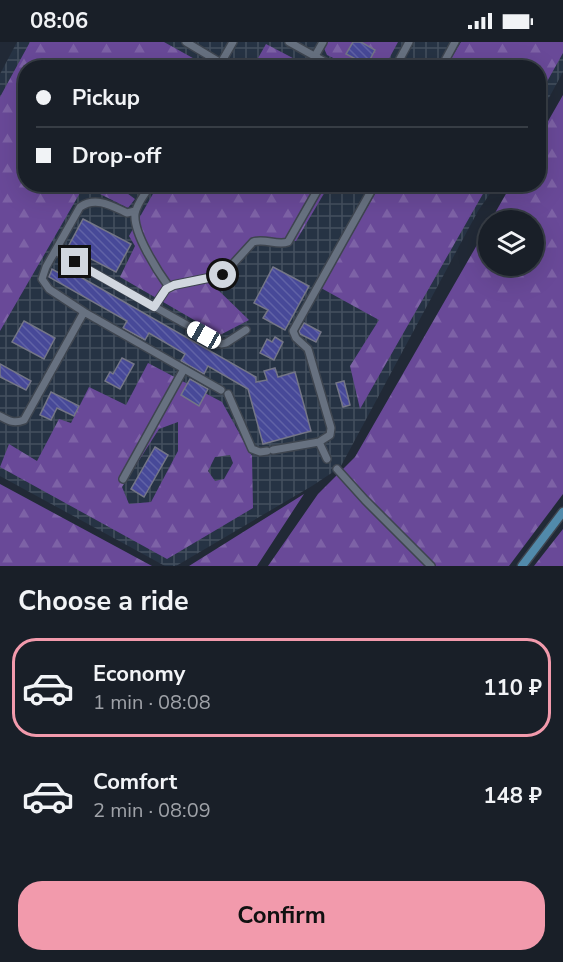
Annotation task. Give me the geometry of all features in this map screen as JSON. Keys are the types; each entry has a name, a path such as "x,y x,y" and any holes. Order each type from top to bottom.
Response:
{"main road":[{"path":"522,566 563,512"}],"street":[{"path":"186,42 213,60"},
{"path":"223,60 233,42"},
{"path":"289,42 322,60"},
{"path":"315,56 323,42"},
{"path":"399,60 409,42"},
{"path":"445,60 455,42"},
{"path":"146,192 135,211 135,219 139,235 169,287"},
{"path":"154,307 169,287 178,283 223,275 256,240 288,242 316,192"},
{"path":"228,394 252,449 260,452 319,442 330,435 331,428 308,349 293,331 371,192"},
{"path":"135,211 127,213 104,203 86,203 80,207 46,267 42,279 44,284 84,312 221,390"},
{"path":"55,251 221,344 226,344 246,330"},
{"path":"0,416 10,421 24,420 84,312"},
{"path":"123,479 184,369"},
{"path":"319,442 327,459"},
{"path":"337,469 431,566"}],"shaded area":[{"path":"17,42 563,42 563,72 546,103 546,60 18,60 18,192 491,192 478,210 341,466 312,486 176,566 165,566 0,476 0,74"}],"green space":[{"path":"30,42 164,42 196,60 20,60"},
{"path":"321,42 398,42 388,60 337,60 327,55"},
{"path":"461,42 563,42 563,53 546,83 546,60 450,60"},
{"path":"266,44 297,60 257,60"},
{"path":"18,64 18,192 81,192 0,331 0,97"},
{"path":"563,95 563,494 509,566 268,566 318,494 355,457 478,243 478,276 544,276 544,210 497,210 507,192 546,192 546,125"},
{"path":"96,192 126,192 135,199 128,208"},
{"path":"154,192 325,192 296,241 251,238 215,287 249,320 220,335 120,277 135,246 129,236"},
{"path":"376,192 484,192 360,409 350,366 379,320 321,288"},
{"path":"148,363 222,402 252,456 253,508 167,559 0,467 9,444 37,461 59,419 71,423 89,387 126,405","holes":["178,422 178,451 151,502 129,504 122,487 159,429","230,455 233,463 224,479 215,481 208,471 215,457"]},
{"path":"0,484 152,566 0,566"},
{"path":"304,494 257,566 189,566"},
{"path":"563,529 563,566 534,566"}],"building":[{"path":"353,42 361,42 375,50 370,60 357,60 346,54"},
{"path":"83,219 131,244 116,272 68,247"},
{"path":"63,267 256,377 256,382 267,380 264,371 275,368 278,377 295,372 311,431 263,444 248,389 208,366 204,374 181,361 185,354 149,333 145,340 123,328 127,321 49,277 52,269 59,273"},
{"path":"273,267 309,286 285,330 263,318 268,310 254,303"},
{"path":"24,321 55,338 44,359 12,342"},
{"path":"304,323 321,332 316,342 300,334 299,331"},
{"path":"275,337 283,342 274,360 260,353 267,339 272,342"},
{"path":"122,358 134,364 120,389 105,381 110,372 113,374"},
{"path":"0,364 31,381 26,390 0,377"},
{"path":"190,379 208,389 199,406 181,395"},
{"path":"344,381 350,405 343,407 336,383"},
{"path":"51,392 79,406 74,416 57,408 51,420 40,415"},
{"path":"155,447 168,455 144,497 131,489"}],"route":[{"path":"75,262 154,307 166,289 178,283 223,275"}]}
